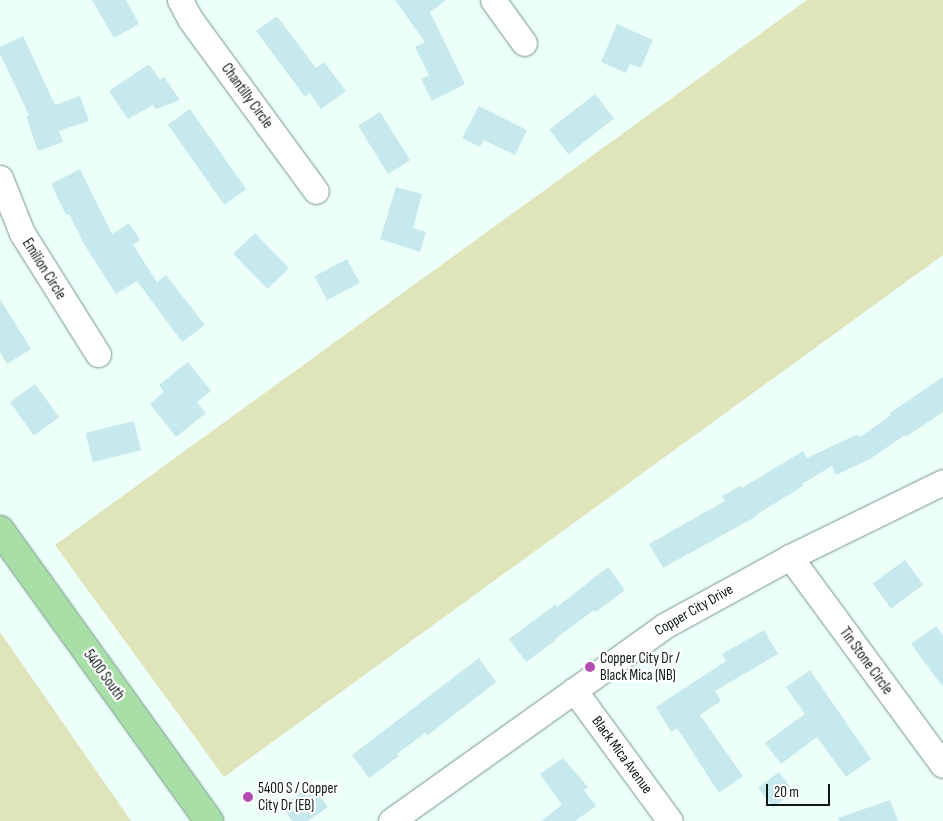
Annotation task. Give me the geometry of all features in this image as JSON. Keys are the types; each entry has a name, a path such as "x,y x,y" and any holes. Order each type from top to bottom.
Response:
{"main road":[{"name":"5400 South","path":"0,530 209,821"}],"street":[{"name":"Chantilly Circle","path":"180,0 190,19 316,191"},
{"path":"493,0 524,42"},
{"name":"Emilion Circle","path":"0,178 22,233 98,354"},
{"name":"Copper City Drive","path":"391,821 664,626 790,557 943,482"},
{"name":"Tin Stone Circle","path":"790,557 943,766"},
{"name":"Black Mica Avenue","path":"574,690 670,821"}],"green space":[{"path":"807,0 943,0 943,255 224,777 55,545"},
{"path":"0,632 131,821 0,821"}],"building":[{"path":"92,0 126,0 139,24 114,38"},
{"path":"395,0 446,0 430,12 465,84 432,101 421,79 429,75 415,47 425,42"},
{"path":"277,16 316,68 324,62 346,91 321,109 310,93 305,97 256,31"},
{"path":"617,24 653,40 641,68 630,64 626,73 601,62"},
{"path":"23,36 55,105 80,96 89,121 59,131 63,142 38,151 26,116 29,115 0,54 0,47"},
{"path":"149,64 160,80 164,77 180,100 156,109 153,105 128,119 109,91"},
{"path":"595,94 614,118 568,154 549,130"},
{"path":"479,106 527,130 515,155 484,140 480,147 462,138"},
{"path":"190,109 246,189 224,205 168,124"},
{"path":"380,112 410,160 388,174 358,126"},
{"path":"80,169 112,234 129,223 140,240 133,245 157,282 166,275 205,325 182,342 137,281 116,294 84,244 69,214 66,215 51,184"},
{"path":"396,187 422,194 413,228 426,232 420,252 380,239"},
{"path":"255,233 289,268 267,289 233,254"},
{"path":"347,259 360,283 327,300 314,276"},
{"path":"0,299 31,349 7,364 0,352"},
{"path":"188,362 211,391 197,402 206,413 176,437 150,404 164,392 159,385"},
{"path":"943,377 943,412 870,459 836,475 832,466 802,484 803,486 757,516 663,568 649,544 725,501 722,496 740,486 742,488 803,451 807,458 858,434 860,437 891,415 890,413"},
{"path":"35,384 59,417 34,435 10,402"},
{"path":"134,421 141,450 93,462 85,433"},
{"path":"905,560 923,585 891,609 873,584"},
{"path":"608,567 625,590 596,612 594,610 526,662 509,639 556,604 557,607"},
{"path":"936,626 943,636 943,687 911,644"},
{"path":"764,630 778,654 715,691 721,701 700,715 743,776 719,793 677,728 671,732 656,707 726,661 722,654"},
{"path":"479,658 496,682 428,735 425,733 397,754 399,756 369,778 352,755"},
{"path":"810,670 871,759 846,777 817,737 781,764 765,743 805,714 786,687"},
{"path":"563,758 588,787 584,790 596,806 575,821 541,821 562,805 540,774"},
{"path":"779,772 794,792 773,808 758,788"},
{"path":"312,785 328,807 308,821 292,821 282,806"},
{"path":"890,800 898,821 839,821 838,818"}],"place":[{"name":"Copper City Dr / Black Mica (NB)","path":"590,667"},
{"name":"5400 S / Copper City Dr (EB)","path":"248,797"}]}
